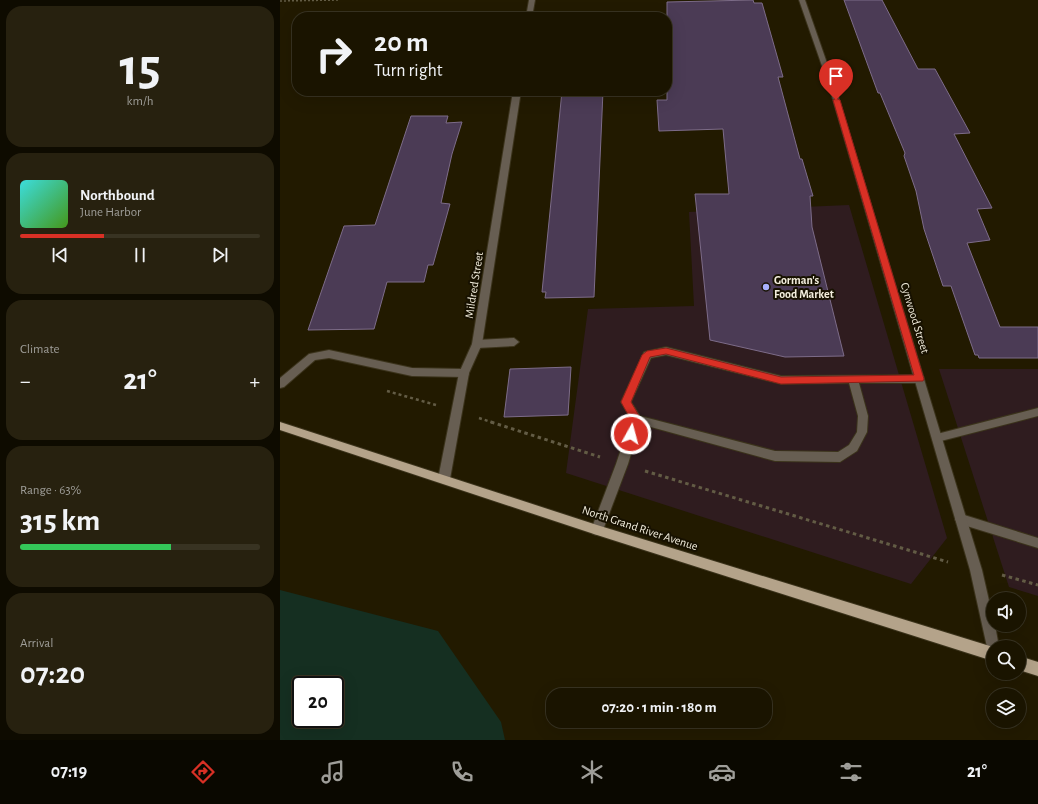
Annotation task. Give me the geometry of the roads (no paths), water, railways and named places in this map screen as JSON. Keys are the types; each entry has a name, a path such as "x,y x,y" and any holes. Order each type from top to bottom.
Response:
{"main road":[{"name":"North Grand River Avenue","path":"280,426 597,530 986,652"},
{"path":"1026,665 1038,669"}],"street":[{"path":"530,12 532,0"},
{"name":"Cynwood Street","path":"802,0 832,86 961,519 976,570 991,640"},
{"name":"Mildred Street","path":"444,479 464,373 477,344 516,96"},
{"path":"477,344 514,342"},
{"path":"853,379 863,416 862,432 853,448 840,456 775,456 636,419 626,402 647,355 666,351 781,380 853,379 919,379"},
{"path":"280,384 312,357 329,354 412,372 464,373"},
{"path":"937,438 1038,412"},
{"path":"597,530 622,464 636,419"},
{"path":"961,519 1038,543"}],"place":[{"name":"Gorman's Food Market","path":"766,287"}]}
